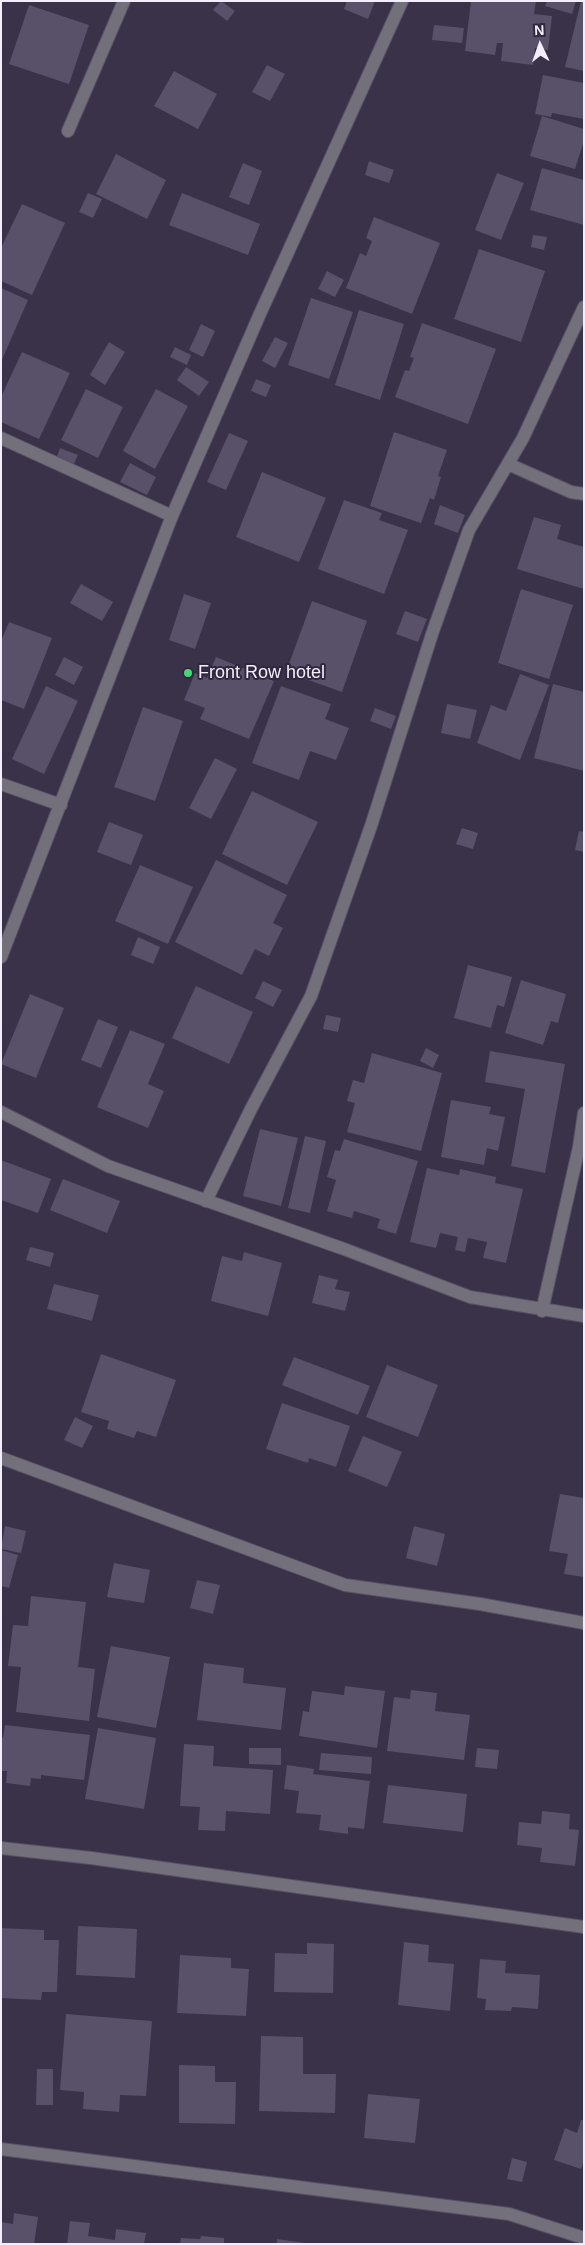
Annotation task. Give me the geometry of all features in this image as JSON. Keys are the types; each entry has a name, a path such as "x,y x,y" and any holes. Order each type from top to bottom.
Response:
{"street":[{"path":"68,131 124,1"},
{"path":"1,957 172,516 258,316 402,1"},
{"path":"206,1201 251,1109 311,996 371,826 432,634 469,530 523,438 584,307"},
{"path":"1,438 172,516"},
{"path":"508,464 571,492 584,494"},
{"path":"1,784 61,805"},
{"path":"1,1112 108,1166 470,1297 542,1311 584,1316"},
{"path":"542,1311 581,1147 584,1113"},
{"path":"1,1458 345,1585 472,1603 584,1623"},
{"path":"1,1848 91,1858 584,1927"},
{"path":"1,2149 508,2214 584,2238"}],"building":[{"path":"221,1 235,11 227,21 213,10"},
{"path":"347,1 375,1 368,19 344,9"},
{"path":"471,1 536,1 534,14 552,16 548,50 535,48 533,65 501,61 503,43 497,43 495,55 465,51"},
{"path":"547,1 576,1 572,14 545,6"},
{"path":"581,1 584,1 584,71 565,67"},
{"path":"29,5 89,25 69,84 9,64"},
{"path":"434,25 464,28 462,43 432,40"},
{"path":"267,65 285,74 270,101 252,92"},
{"path":"174,71 217,94 198,129 154,106"},
{"path":"543,75 584,83 584,119 552,113 551,117 535,114"},
{"path":"542,116 584,129 584,141 575,169 530,156"},
{"path":"116,154 166,180 147,219 96,194"},
{"path":"369,161 394,170 389,183 365,175"},
{"path":"243,163 262,171 249,205 229,197"},
{"path":"542,168 584,180 584,225 530,210"},
{"path":"497,173 524,183 501,240 475,230"},
{"path":"88,193 102,199 93,218 79,212"},
{"path":"182,193 260,224 248,255 169,225"},
{"path":"22,204 65,223 32,295 1,281 1,248"},
{"path":"374,217 440,243 412,314 346,288 360,253 366,256 372,241 366,238"},
{"path":"533,235 547,237 544,250 531,247"},
{"path":"479,249 545,271 521,342 454,319"},
{"path":"327,271 344,280 335,297 318,289"},
{"path":"1,288 28,300 1,362"},
{"path":"311,298 353,312 329,379 288,365"},
{"path":"359,310 404,324 380,400 335,385"},
{"path":"422,323 496,349 468,424 395,397 405,370 409,371 414,358 410,357"},
{"path":"201,324 215,331 203,357 189,350"},
{"path":"275,337 288,343 275,368 262,361"},
{"path":"109,342 125,352 105,385 90,375"},
{"path":"175,347 191,355 187,365 170,357"},
{"path":"22,352 70,373 39,439 1,422 1,397"},
{"path":"186,367 209,382 199,396 177,380"},
{"path":"256,379 271,385 266,397 251,391"},
{"path":"86,389 123,407 98,458 61,440"},
{"path":"156,389 188,406 155,469 123,451"},
{"path":"394,432 447,450 438,476 441,477 434,500 430,498 421,523 370,506"},
{"path":"229,433 248,441 226,490 207,482"},
{"path":"60,448 78,455 73,466 56,459"},
{"path":"130,463 156,477 147,495 120,482"},
{"path":"262,472 326,498 299,562 236,537"},
{"path":"344,500 382,513 379,520 408,530 384,594 318,569"},
{"path":"440,505 465,515 458,533 434,524"},
{"path":"534,517 561,525 557,539 584,547 584,589 517,569"},
{"path":"81,584 113,602 102,621 70,603"},
{"path":"521,589 573,605 549,679 498,663"},
{"path":"184,594 211,603 195,649 169,640"},
{"path":"312,601 367,621 342,692 286,672"},
{"path":"405,611 427,619 418,642 396,634"},
{"path":"9,622 52,638 24,709 1,700 1,641"},
{"path":"64,657 83,667 74,685 55,675"},
{"path":"216,657 274,681 249,739 200,719 205,708 184,700 195,673 207,678"},
{"path":"520,674 549,685 520,760 477,743 491,705 506,711"},
{"path":"553,684 584,692 584,771 534,758"},
{"path":"46,686 78,701 44,774 12,759"},
{"path":"281,686 331,704 325,719 349,728 336,760 310,751 299,780 252,763"},
{"path":"447,704 477,710 470,739 441,733"},
{"path":"143,707 183,721 155,801 114,787"},
{"path":"375,708 396,716 391,729 370,721"},
{"path":"215,758 237,769 211,819 189,808"},
{"path":"252,791 318,822 287,885 222,854"},
{"path":"109,822 143,835 131,865 97,852"},
{"path":"462,828 478,833 473,849 456,844"},
{"path":"579,831 584,832 584,852 575,850"},
{"path":"216,860 287,895 273,923 283,928 269,956 255,949 242,975 175,942"},
{"path":"140,865 193,887 168,944 115,921"},
{"path":"138,937 160,947 153,964 131,955"},
{"path":"468,965 512,977 504,1007 497,1005 491,1028 454,1018"},
{"path":"521,980 566,994 558,1023 551,1021 543,1045 505,1033"},
{"path":"263,981 282,990 273,1007 255,998"},
{"path":"196,986 253,1012 229,1064 172,1038"},
{"path":"30,994 64,1008 36,1078 1,1064"},
{"path":"326,1015 341,1018 338,1032 323,1029"},
{"path":"98,1019 118,1027 101,1068 81,1060"},
{"path":"130,1030 165,1044 148,1084 164,1091 148,1128 97,1107"},
{"path":"426,1048 439,1055 433,1068 420,1061"},
{"path":"490,1051 565,1064 545,1173 511,1166 525,1089 485,1082"},
{"path":"372,1053 442,1073 421,1151 347,1132 355,1103 347,1101 353,1080 364,1083"},
{"path":"451,1100 491,1107 489,1114 505,1117 498,1151 487,1148 484,1165 441,1157"},
{"path":"260,1129 298,1138 281,1206 243,1196"},
{"path":"305,1136 326,1141 310,1213 288,1208"},
{"path":"344,1139 418,1161 396,1234 377,1228 380,1219 354,1211 352,1218 327,1211 336,1180 327,1177 335,1150 340,1151"},
{"path":"1,1160 51,1179 38,1213 1,1200"},
{"path":"427,1168 459,1175 460,1169 496,1177 495,1183 523,1189 506,1263 483,1258 487,1242 468,1238 465,1252 455,1250 458,1237 440,1233 436,1248 410,1242"},
{"path":"63,1179 120,1201 107,1233 50,1210"},
{"path":"30,1247 54,1253 50,1267 26,1260"},
{"path":"244,1252 282,1263 268,1316 211,1301 222,1256 242,1261"},
{"path":"319,1275 338,1280 335,1289 350,1292 345,1311 312,1303"},
{"path":"54,1284 99,1295 92,1321 47,1309"},
{"path":"101,1354 176,1380 156,1437 137,1431 134,1438 107,1429 109,1421 81,1412"},
{"path":"294,1357 370,1386 358,1415 282,1385"},
{"path":"387,1365 438,1385 418,1437 366,1417"},
{"path":"282,1403 350,1426 336,1467 309,1458 308,1463 266,1449"},
{"path":"75,1417 93,1426 82,1448 64,1440"},
{"path":"363,1436 402,1452 387,1487 348,1471"},
{"path":"560,1494 584,1498 584,1577 564,1574 568,1554 549,1551"},
{"path":"5,1526 26,1531 21,1553 1,1549"},
{"path":"414,1526 445,1534 437,1566 406,1558"},
{"path":"1,1550 18,1555 9,1588 1,1586"},
{"path":"114,1563 150,1570 144,1603 107,1597"},
{"path":"197,1580 220,1585 213,1614 190,1608"},
{"path":"31,1596 86,1602 78,1667 95,1669 89,1721 16,1712 21,1667 8,1666 13,1625 28,1626"},
{"path":"111,1646 170,1657 156,1728 97,1717"},
{"path":"204,1663 244,1668 243,1683 286,1688 281,1730 197,1720"},
{"path":"345,1686 385,1691 377,1748 299,1736 303,1711 309,1712 312,1691 344,1695"},
{"path":"411,1690 437,1693 435,1711 470,1715 464,1760 387,1751 394,1697 410,1699"},
{"path":"5,1725 90,1735 84,1780 41,1775 41,1779 31,1778 30,1786 6,1783 7,1771 1,1771 1,1737 3,1738"},
{"path":"98,1728 156,1738 144,1809 85,1799"},
{"path":"184,1744 214,1746 213,1766 273,1770 270,1814 226,1811 225,1831 198,1830 200,1807 180,1806"},
{"path":"249,1748 281,1748 281,1765 249,1764"},
{"path":"477,1748 499,1750 497,1769 475,1767"},
{"path":"321,1753 372,1757 371,1774 319,1770"},
{"path":"287,1765 314,1769 313,1774 370,1781 364,1829 348,1827 348,1834 319,1830 321,1815 296,1813 299,1791 284,1789"},
{"path":"388,1785 467,1794 463,1832 383,1823"},
{"path":"542,1811 570,1814 569,1829 579,1830 575,1866 540,1862 542,1848 517,1845 519,1822 541,1824"},
{"path":"78,1926 137,1929 135,1978 76,1975"},
{"path":"1,1928 44,1930 44,1940 59,1940 57,1992 42,1992 41,2000 1,1998"},
{"path":"404,1942 429,1945 428,1962 454,1964 450,2011 398,2005"},
{"path":"307,1943 334,1944 333,1993 274,1992 275,1953 307,1954"},
{"path":"180,1955 231,1958 231,1968 249,1969 246,2016 177,2013"},
{"path":"480,1959 506,1961 505,1973 540,1975 538,2009 512,2007 511,2011 485,2010 486,1999 477,1998"},
{"path":"66,2014 152,2021 146,2096 120,2095 119,2112 83,2109 84,2092 60,2090"},
{"path":"261,2036 303,2037 303,2074 336,2074 335,2113 259,2111"},
{"path":"179,2065 215,2066 215,2082 236,2082 235,2124 179,2123"},
{"path":"37,2069 53,2069 53,2105 36,2105"},
{"path":"368,2094 420,2099 415,2143 364,2138"},
{"path":"581,2120 584,2120 584,2160 581,2169 554,2160 565,2128 577,2133"},
{"path":"512,2158 527,2162 522,2182 507,2179"},
{"path":"14,2213 38,2217 34,2244 1,2244 1,2222 13,2224"},
{"path":"70,2221 90,2223 88,2236 115,2240 116,2229 146,2233 144,2244 67,2244"},
{"path":"201,2236 224,2238 224,2244 180,2244 181,2238 200,2239"},
{"path":"277,2239 305,2243 305,2244 277,2244"}],"place":[{"name":"Front Row hotel","path":"188,673"}]}
